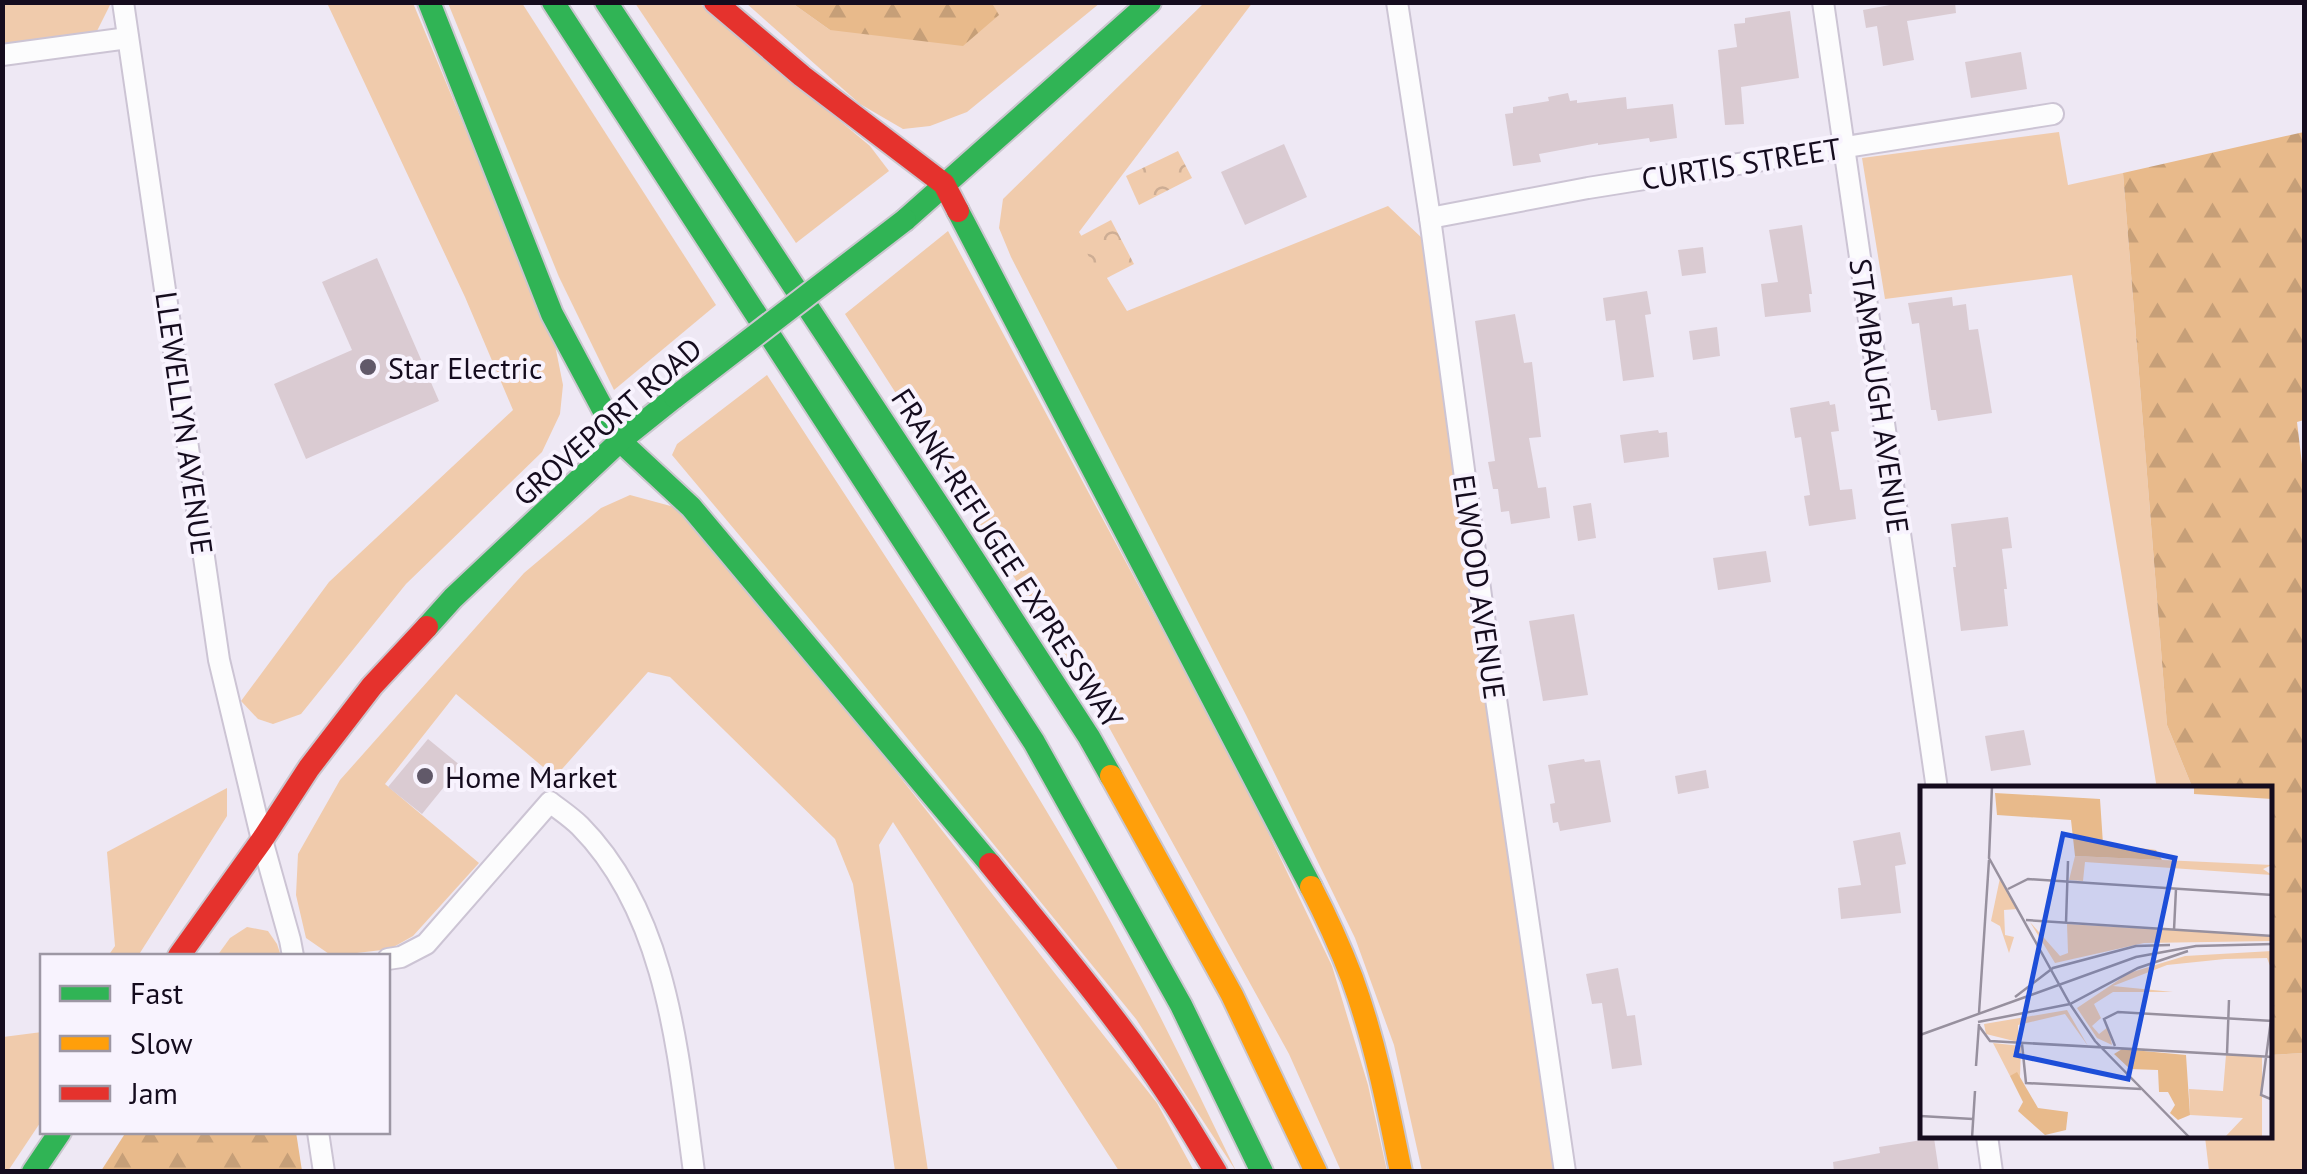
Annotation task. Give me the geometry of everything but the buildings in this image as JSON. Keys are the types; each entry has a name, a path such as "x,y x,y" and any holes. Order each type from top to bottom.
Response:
{"main road":[{"path":"429,2 552,314 620,441 692,507 961,828 1129,1041 1170,1097 1216,1172"},
{"path":"552,2 1034,742 1181,1004 1262,1172"},
{"name":"FRANK-REFUGEE EXPRESSWAY","path":"606,2 1089,737 1232,995 1316,1172"},
{"path":"715,2 802,76 944,184 1321,907 1351,975 1367,1024 1401,1172"},
{"name":"GROVEPORT ROAD","path":"179,954 309,768 372,686 453,598 620,441 904,220 1150,2"},
{"path":"33,1172 59,1134"}],"street":[{"name":"LLEWELLYN AVENUE","path":"123,2 219,660 293,954"},
{"name":"ELWOOD AVENUE","path":"1397,2 1565,1172"},
{"name":"STAMBAUGH AVENUE","path":"1823,2 1937,786"},
{"path":"2,55 128,38"},
{"name":"CURTIS STREET","path":"1430,218 1588,188 2053,114"},
{"path":"390,959 426,944 550,802 580,826 602,853 645,928 669,1008 694,1172"},
{"path":"318,1134 324,1172"},
{"path":"1987,1139 1992,1172"}],"green space":[{"path":"1253,2 1079,232 1127,311 1388,206 1423,239 1556,1171 1422,1171 1394,1045 1355,938 999,228 1003,199 1204,3"},
{"path":"3,3 111,3 97,31 3,44"},
{"path":"327,3 413,3 555,345 563,385 560,414 542,452 406,584 301,714 273,724 258,719 241,701 329,582 513,410 465,297"},
{"path":"448,3 522,3 716,305 614,390 559,277"},
{"path":"635,3 699,3 870,146 889,171 796,243"},
{"path":"746,3 792,3 830,30 998,15 992,3 1100,3 967,112 930,126 903,129 860,104"},
{"path":"792,3 992,3 999,15 963,46 830,30"},
{"path":"2059,132 2068,185 2123,173 2167,725 2192,786 2157,786 2072,275 1885,299 1862,158"},
{"path":"2304,132 2304,420 2297,422 2304,481 2304,1053 2272,1055 2272,786 2192,786 2167,725 2123,173"},
{"path":"1178,151 1192,178 1139,205 1126,176"},
{"path":"1111,220 1134,264 1101,281 1079,237"},
{"path":"948,231 1243,780 1332,966 1368,1085 1387,1171 1341,1171 1289,1054 1100,711 845,314"},
{"path":"767,375 976,697 1095,894 1236,1171 1136,1019 672,455 677,444"},
{"path":"630,495 678,508 878,749 1157,1103 1194,1171 1119,1171 893,822 879,845 928,1171 895,1171 853,884 835,839 670,677 648,672 555,777 456,694 385,784 479,863 413,936 390,949 329,954 306,938 296,895 298,854 340,780 524,573 601,508"},
{"path":"227,788 227,816 139,954 109,954 115,946 107,852"},
{"path":"247,927 268,931 280,954 218,954 230,938"},
{"path":"40,1032 40,1123 8,1171 3,1171 3,1037"},
{"path":"2304,1053 2304,1171 2209,1171 2205,1139 2272,1139 2272,1055"},
{"path":"125,1134 296,1134 302,1171 101,1171"}],"traffic: fast":[{"path":"429,2 552,314 620,441 691,507 990,864"},
{"path":"553,2 1034,742 1181,1005 1262,1172"},
{"path":"606,2 949,521 1111,776"},
{"path":"905,220 1150,2"},
{"path":"958,211 1311,887"},
{"path":"675,397 905,220"},
{"path":"427,627 620,441 675,397"},
{"path":"33,1172 59,1134"}],"traffic: slow":[{"path":"1111,776 1232,995 1316,1172"},
{"path":"1311,887 1360,1002 1401,1172"}],"traffic: jam":[{"path":"715,2 802,76 944,184 958,211"},
{"path":"180,954 309,768 372,686 427,627"},
{"path":"990,864 1129,1038 1216,1172"}],"place":[{"name":"Star Electric","path":"368,367"},
{"name":"Home Market","path":"425,776"}]}
